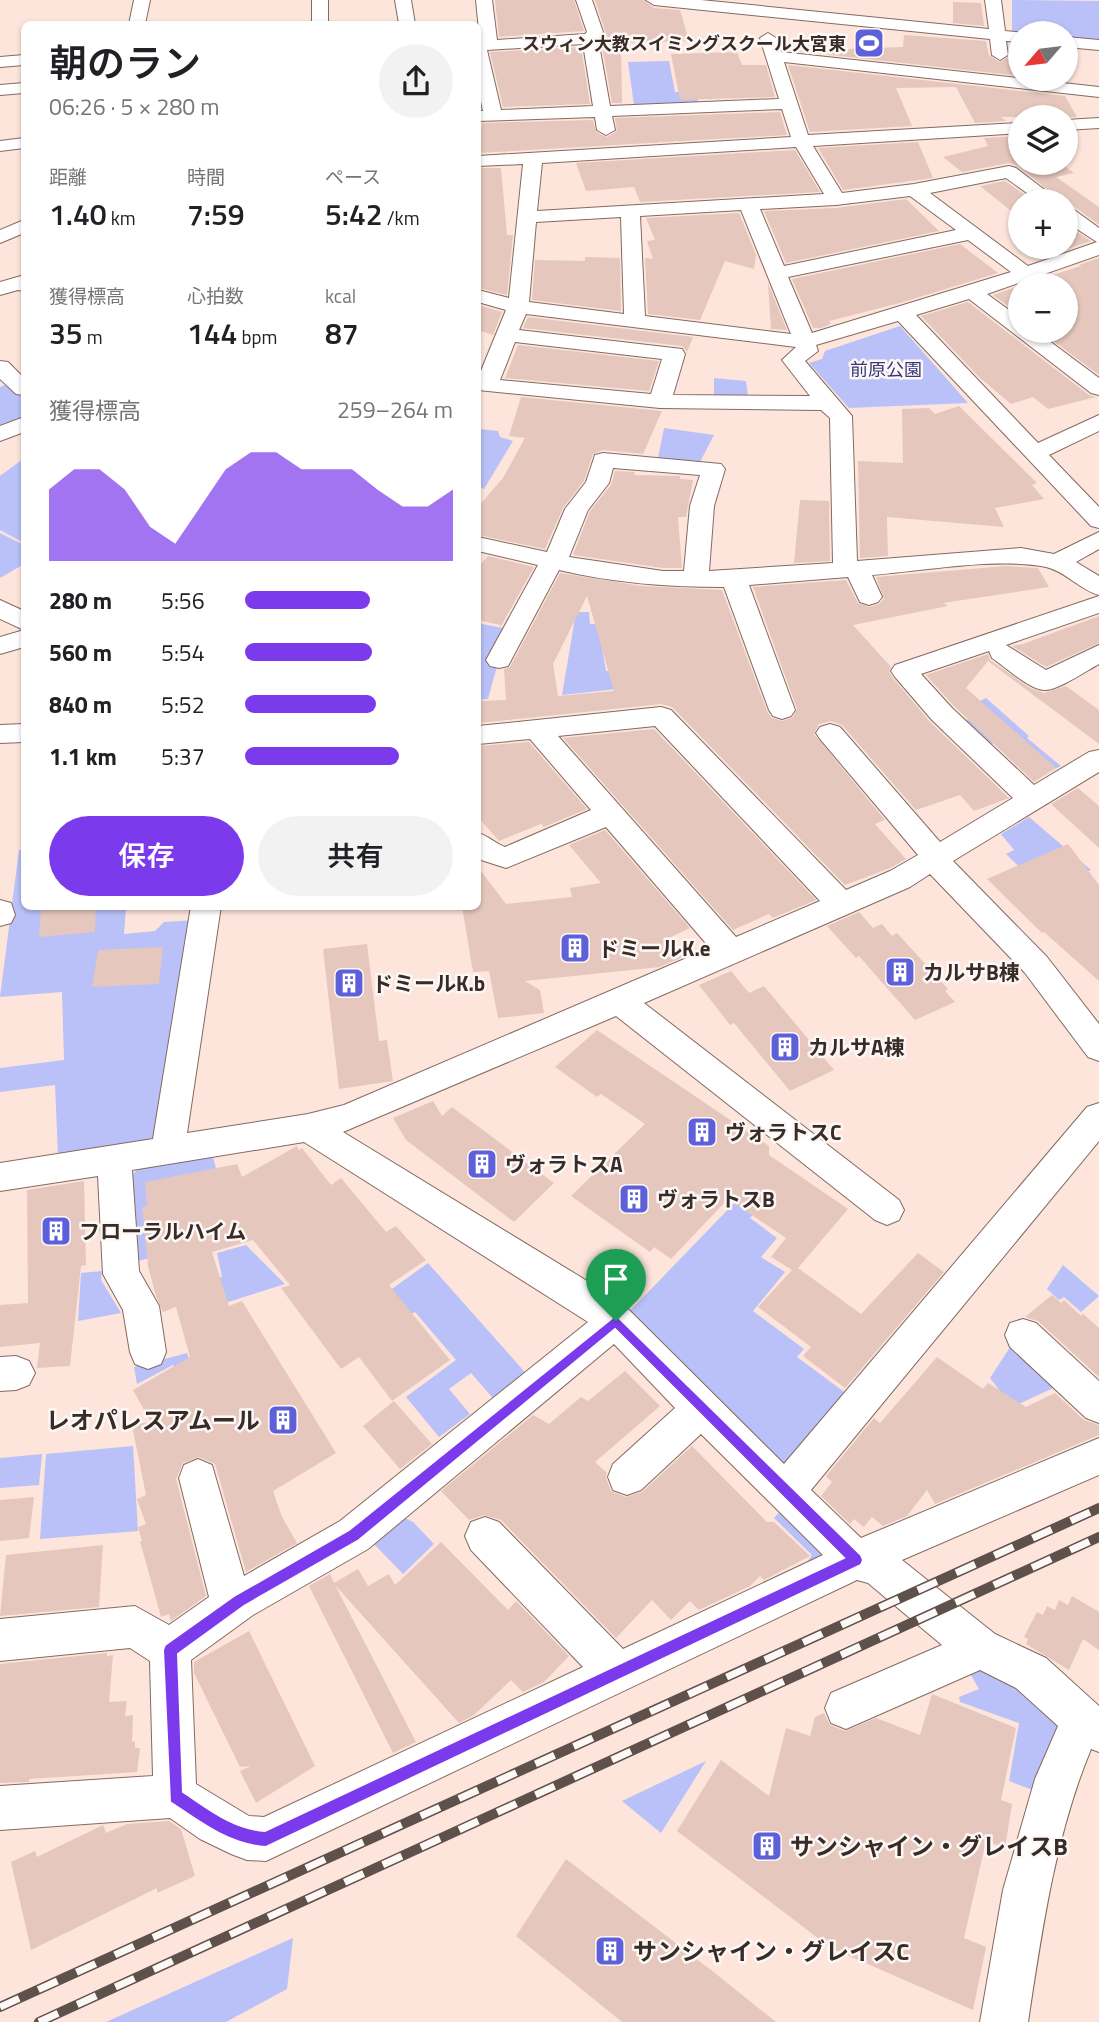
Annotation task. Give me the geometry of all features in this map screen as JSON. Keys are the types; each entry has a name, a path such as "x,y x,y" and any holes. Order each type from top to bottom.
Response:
{"street":[{"path":"138,21 142,0"},
{"path":"320,0 320,21"},
{"path":"403,0 406,21"},
{"path":"484,0 482,47 486,115 789,104"},
{"path":"584,0 595,32 590,39 611,153"},
{"path":"654,0 758,5 895,18 1008,36"},
{"path":"993,0 999,35 1000,81"},
{"path":"758,5 801,141 836,199"},
{"path":"482,47 590,39"},
{"path":"1078,43 1099,46"},
{"path":"774,56 1008,82"},
{"path":"0,62 21,60"},
{"path":"0,90 21,88"},
{"path":"1078,90 1099,92"},
{"path":"1066,91 1099,114"},
{"path":"1078,124 1099,123"},
{"path":"481,161 1008,129"},
{"path":"0,146 21,143"},
{"path":"533,158 518,307 482,385 660,401 827,403"},
{"path":"527,217 836,199 914,190 1009,172 1033,189"},
{"path":"914,190 1025,273"},
{"path":"748,204 805,342 807,351 793,360 827,403 841,416 850,568 869,597"},
{"path":"630,212 635,323"},
{"path":"1078,222 1099,237"},
{"path":"0,237 21,227"},
{"path":"778,273 971,233"},
{"path":"1030,273 1094,256"},
{"path":"481,297 518,307 805,342 1008,280"},
{"path":"0,289 21,283"},
{"path":"972,292 1008,319"},
{"path":"902,313 1099,521"},
{"path":"507,335 674,354 660,401"},
{"path":"1039,343 1099,388"},
{"path":"0,367 21,386"},
{"path":"1035,453 1099,422"},
{"path":"0,435 21,425"},
{"path":"499,660 554,562 577,509 597,483 603,460 713,469 702,506 695,579"},
{"path":"1058,562 1099,539"},
{"path":"481,545 630,576 695,579 734,579 1021,555 1058,562 1099,587"},
{"path":"734,579 782,710"},
{"path":"1032,800 942,714 904,671 1099,604"},
{"path":"0,608 21,620"},
{"path":"0,646 21,639"},
{"path":"1001,652 1045,682 1099,653"},
{"path":"1005,684 1028,671"},
{"path":"481,735 660,716 841,904"},
{"path":"537,729 730,951"},
{"path":"0,734 21,733"},
{"path":"830,733 935,859 1036,965 1099,1048"},
{"path":"0,1177 308,1128 350,1117 900,879 1099,759"},
{"path":"481,846 506,858 611,813"},
{"path":"169,1150 205,910"},
{"path":"619,1001 887,1210"},
{"path":"785,1492 1099,1117"},
{"path":"308,1128 616,1321 701,1409 856,1560 879,1567 980,1649 1031,1673 1090,1725 1058,1779 1026,1891 1004,2022"},
{"path":"116,1159 114,1182 121,1274 141,1306 148,1353"},
{"path":"170,1650 232,1607 354,1535 616,1321"},
{"path":"1023,1335 1099,1406"},
{"path":"626,1477 701,1409"},
{"path":"0,1808 175,1796 216,1823 247,1838 266,1839 856,1560 1099,1456"},
{"path":"198,1478 232,1607"},
{"path":"485,1536 617,1672"},
{"path":"0,1640 135,1627 170,1650"},
{"path":"846,1708 980,1649"},
{"path":"170,1650 175,1796"}],"green space":[{"path":"1012,0 1099,1 1099,42 1078,39 1078,21 1012,21"},
{"path":"669,61 675,92 697,92 698,103 634,105 628,62"},
{"name":"前原公園","path":"900,326 968,403 849,408 809,363 822,359 825,351"},
{"path":"714,378 746,381 748,397 714,396"},
{"path":"7,384 21,396 21,419 0,428 0,387"},
{"path":"664,428 714,435 700,462 658,458"},
{"path":"481,429 498,431 500,437 513,441 484,489 481,488"},
{"path":"21,460 21,541 0,530 0,476"},
{"path":"0,533 21,544 21,566 0,578"},
{"path":"576,612 589,612 590,624 598,624 606,671 669,665 644,686 562,695"},
{"path":"481,624 507,629 488,699 481,700"},
{"path":"986,698 1061,766 1054,769 1013,735 986,746 961,722 983,713 974,704"},
{"path":"1029,817 1091,870 1040,887 1006,854 1014,850 1001,834"},
{"path":"19,850 21,910 126,910 124,934 155,931 164,922 196,920 158,1146 58,1156 55,1085 0,1092 0,1068 64,1060 62,992 0,997"},
{"path":"213,1157 230,1221 214,1240 135,1262 130,1177 140,1167"},
{"path":"771,1165 787,1178 750,1218 777,1238 761,1257 785,1272 753,1311 804,1349 797,1357 847,1394 782,1471 625,1316"},
{"path":"246,1245 285,1284 225,1303 217,1278 222,1277 217,1253"},
{"path":"428,1263 531,1379 498,1404 471,1373 449,1389 470,1414 439,1437 406,1397 456,1360 415,1312 410,1315 389,1291"},
{"path":"1063,1265 1099,1296 1081,1312 1064,1297 1059,1300 1047,1289"},
{"path":"102,1271 101,1280 121,1313 78,1321 81,1273"},
{"path":"1014,1341 1062,1384 1012,1407 990,1378"},
{"path":"187,1353 201,1394 196,1397 173,1365 137,1384 134,1367"},
{"path":"133,1446 138,1531 40,1539 46,1454"},
{"path":"42,1454 39,1485 0,1488 0,1458"},
{"path":"783,1508 825,1548 822,1565 801,1570 812,1555 774,1518"},
{"path":"405,1518 413,1522 434,1544 403,1574 372,1542"},
{"path":"976,1664 1057,1709 1060,1737 1035,1791 1009,1781 1019,1723 960,1702 959,1697 979,1689 968,1670"},
{"path":"706,1761 661,1833 622,1801"},
{"path":"293,1938 287,1989 226,2022 106,2022"}],"building":[{"path":"495,0 574,0 584,31 499,37"},
{"path":"595,0 644,0 654,8 680,10 689,41 621,43 622,103 612,103 601,40 605,31"},
{"path":"953,2 981,3 984,26 953,23"},
{"path":"904,35 986,41 989,55 999,62 1008,58 1008,75 795,51 903,47"},
{"path":"581,47 590,104 503,107 490,52"},
{"path":"737,52 742,65 766,65 775,97 680,100 671,54"},
{"path":"788,65 1065,96 1070,105 1008,105 1008,117 1001,117 1006,121 975,123 956,87 896,88 912,126 810,132"},
{"path":"780,112 787,135 481,153 482,123 593,120 596,132 607,137 617,131 615,118"},
{"path":"1008,137 1008,163 962,172 943,157 988,146 984,138"},
{"path":"918,142 933,178 843,190 818,148"},
{"path":"795,150 820,192 640,202 634,187 586,191 576,163"},
{"path":"481,168 501,168 507,235 513,235 507,295 481,289"},
{"path":"1029,175 1065,175 1056,177 1073,189 1046,189"},
{"path":"1005,181 1017,189 1008,189 1008,208 980,186"},
{"path":"1078,192 1099,207 1099,225 1078,209"},
{"path":"906,199 939,231 786,263 764,211 836,208"},
{"path":"739,213 756,255 754,269 725,261 700,320 648,314 645,258 653,259 647,241 655,240 646,218"},
{"path":"1078,233 1091,241 1078,245"},
{"path":"960,244 998,273 829,321 831,324 821,328 813,328 792,279"},
{"path":"585,257 620,258 621,311 532,300 535,260 585,261"},
{"path":"1099,258 1099,375 1056,343 1078,343 1078,273 1059,273"},
{"path":"768,283 787,330 771,329"},
{"path":"1008,289 1008,306 993,295"},
{"path":"968,302 1008,333 1008,343 1021,343 1089,395 1096,397 1048,409 1033,397 1011,404 979,377 921,316"},
{"path":"481,306 502,312 493,335 481,331"},
{"path":"528,317 693,337 687,352 682,346 523,328"},
{"path":"518,345 659,361 649,391 505,378"},
{"path":"521,397 662,411 643,454 603,450 593,454 584,481 563,508 545,549 481,536 481,504 503,478 525,438 509,436"},
{"path":"959,406 1037,483 1032,485 1044,499 995,508 1004,527 887,517 888,556 860,558 858,461 903,463 902,409 929,408 935,414"},
{"path":"615,471 635,472 634,475 680,476 680,479 693,480 686,517 678,517 682,568 663,568 573,555 590,511 611,485"},
{"path":"800,500 829,501 830,561 794,563"},
{"path":"488,556 534,567 500,628 500,625 481,621 481,564"},
{"path":"1006,566 1038,568 1049,587 943,603 948,606 853,625 891,667 889,672 893,678 930,722 1009,798 974,811 960,795 916,810 842,725 831,721 819,724 814,734 885,820 875,824 906,859 845,885 672,707 661,704 481,723 481,701 506,700 504,669 510,667 560,573 641,586 722,590 767,711 772,718 783,721 793,717 797,709 753,587 846,580 858,603 870,607 884,599 876,577","holes":["587,596 614,691 558,696 553,664"]},
{"path":"1099,616 1099,643 1046,667 1012,646 1023,644"},
{"path":"988,654 990,660 1030,688 1044,693 1066,686 1099,710 1099,744 988,661 966,688 1056,768 1034,782 954,706 926,675"},
{"path":"654,729 816,900 773,918 769,914 733,930 563,738"},
{"path":"529,742 587,809 544,827 541,824 499,841 481,820 481,746"},
{"path":"1078,788 1099,806 1099,848 1051,804"},
{"path":"605,830 690,928 669,938 685,956 660,967 525,981 540,990 544,1013 498,1018 489,971 473,972 463,910 481,910 481,871 506,904 572,897 570,888 601,883 569,845"},
{"path":"1068,844 1099,885 1099,981 1042,933 987,879"},
{"path":"41,910 96,910 95,932 39,937"},
{"name":"カルサB棟","path":"859,912 873,928 882,924 892,936 897,933 948,989 945,991 955,1002 915,1020 859,956 856,958 827,926"},
{"path":"367,944 379,1041 387,1040 393,1081 339,1089 323,949"},
{"path":"163,947 159,984 92,987 98,950"},
{"name":"カルサA棟","path":"731,971 749,993 764,986 834,1070 790,1091 734,1023 730,1025 699,985"},
{"path":"597,1030 769,1146 769,1155 848,1209 798,1268 861,1314 918,1253 944,1272 845,1388 803,1356 811,1347 758,1307 792,1270 771,1257 786,1238 728,1199 671,1259 654,1247 650,1252 571,1196 645,1124 601,1094 597,1097 555,1067"},
{"name":"ヴォラトスA","path":"433,1101 442,1116 452,1107 554,1183 514,1222 406,1140 393,1118"},
{"path":"297,1146 299,1150 302,1148 331,1185 341,1178 386,1232 396,1226 426,1260 389,1285 450,1360 392,1401 359,1357 341,1369 281,1288 290,1285 253,1240 212,1252 229,1306 242,1301 336,1453 273,1491 282,1517 297,1543 246,1572 215,1464 199,1457 183,1463 176,1479 206,1596 171,1621 169,1614 161,1617 140,1541 138,1527 146,1524 137,1499 146,1495 132,1425 151,1422 133,1390 190,1357 176,1307 163,1312 148,1266 142,1207 147,1206 145,1182 237,1164 242,1177"},
{"path":"84,1181 86,1265 81,1266 70,1366 37,1368 40,1343 0,1347 0,1305 28,1303 27,1190"},
{"path":"1052,1295 1061,1303 1064,1300 1099,1328 1099,1377 1038,1321 1025,1317"},
{"path":"937,1357 983,1389 988,1383 1026,1407 1055,1393 1084,1420 1099,1425 1099,1435 935,1504 927,1490 907,1516 883,1526 872,1517 864,1527 854,1519 850,1524 821,1496 832,1482 826,1476 874,1418 880,1423"},
{"path":"625,1371 660,1406 595,1462 607,1473 611,1491 626,1497 642,1492 692,1446 767,1522 774,1522 810,1556 764,1580 760,1576 750,1586 699,1610 690,1601 671,1620 652,1600 616,1638 501,1520 484,1515 469,1520 441,1491 533,1415 549,1424 581,1397 588,1401"},
{"path":"394,1401 432,1444 400,1469 363,1426"},
{"path":"34,1497 29,1538 0,1541 0,1500"},
{"path":"441,1542 508,1610 516,1601 569,1656 544,1682 523,1692 511,1680 474,1715 459,1723 335,1585 416,1742 393,1753 309,1586 330,1574 334,1583 358,1569 368,1586 389,1574 395,1585"},
{"path":"103,1545 99,1607 0,1616 6,1555"},
{"path":"1072,1596 1099,1612 1099,1650 1083,1639 1069,1670 1026,1644 1028,1639 1024,1637 1037,1612 1043,1615 1047,1606 1055,1610 1059,1600 1068,1605"},
{"path":"249,1631 315,1766 256,1803 240,1771 251,1766 240,1767 194,1673 194,1662"},
{"path":"107,1653 107,1656 113,1655 109,1702 127,1701 125,1716 133,1715 132,1742 135,1741 135,1748 140,1748 137,1772 0,1783 0,1664"},
{"path":"932,1694 1016,1728 1001,1800 1012,1804 1005,1848 986,1841 964,1938 986,1947 973,2010 831,1948 677,1831 721,1760 769,1796 786,1728 810,1736 815,1717 824,1713 830,1725 845,1731 876,1718 920,1735"},
{"path":"169,1821 181,1829 195,1876 157,1893 157,1888 31,1950 11,1862 35,1851 37,1857 103,1825 106,1833 127,1824"},
{"name":"サンシャイン・グレイスC","path":"566,1859 776,2022 622,2022 516,1936"}],"railway":[{"path":"0,2007 1099,1508"},
{"path":"39,2022 1099,1537"}],"place":[{"name":"スウィン大教スイミングスクール大宮東","path":"869,43"},
{"name":"ドミールK.e","path":"575,948"},
{"name":"カルサB棟","path":"900,972"},
{"name":"ドミールK.b","path":"349,983"},
{"name":"カルサA棟","path":"785,1047"},
{"name":"ヴォラトスC","path":"702,1132"},
{"name":"ヴォラトスA","path":"482,1164"},
{"name":"ヴォラトスB","path":"634,1199"},
{"name":"フローラルハイム","path":"56,1231"},
{"name":"レオパレスアムール","path":"283,1420"},
{"name":"サンシャイン・グレイスB","path":"767,1846"},
{"name":"サンシャイン・グレイスC","path":"610,1951"}],"route":[{"path":"616,1321 701,1409 856,1560 266,1839 247,1838 216,1823 175,1796 170,1650 239,1601 354,1535 616,1321"}]}
